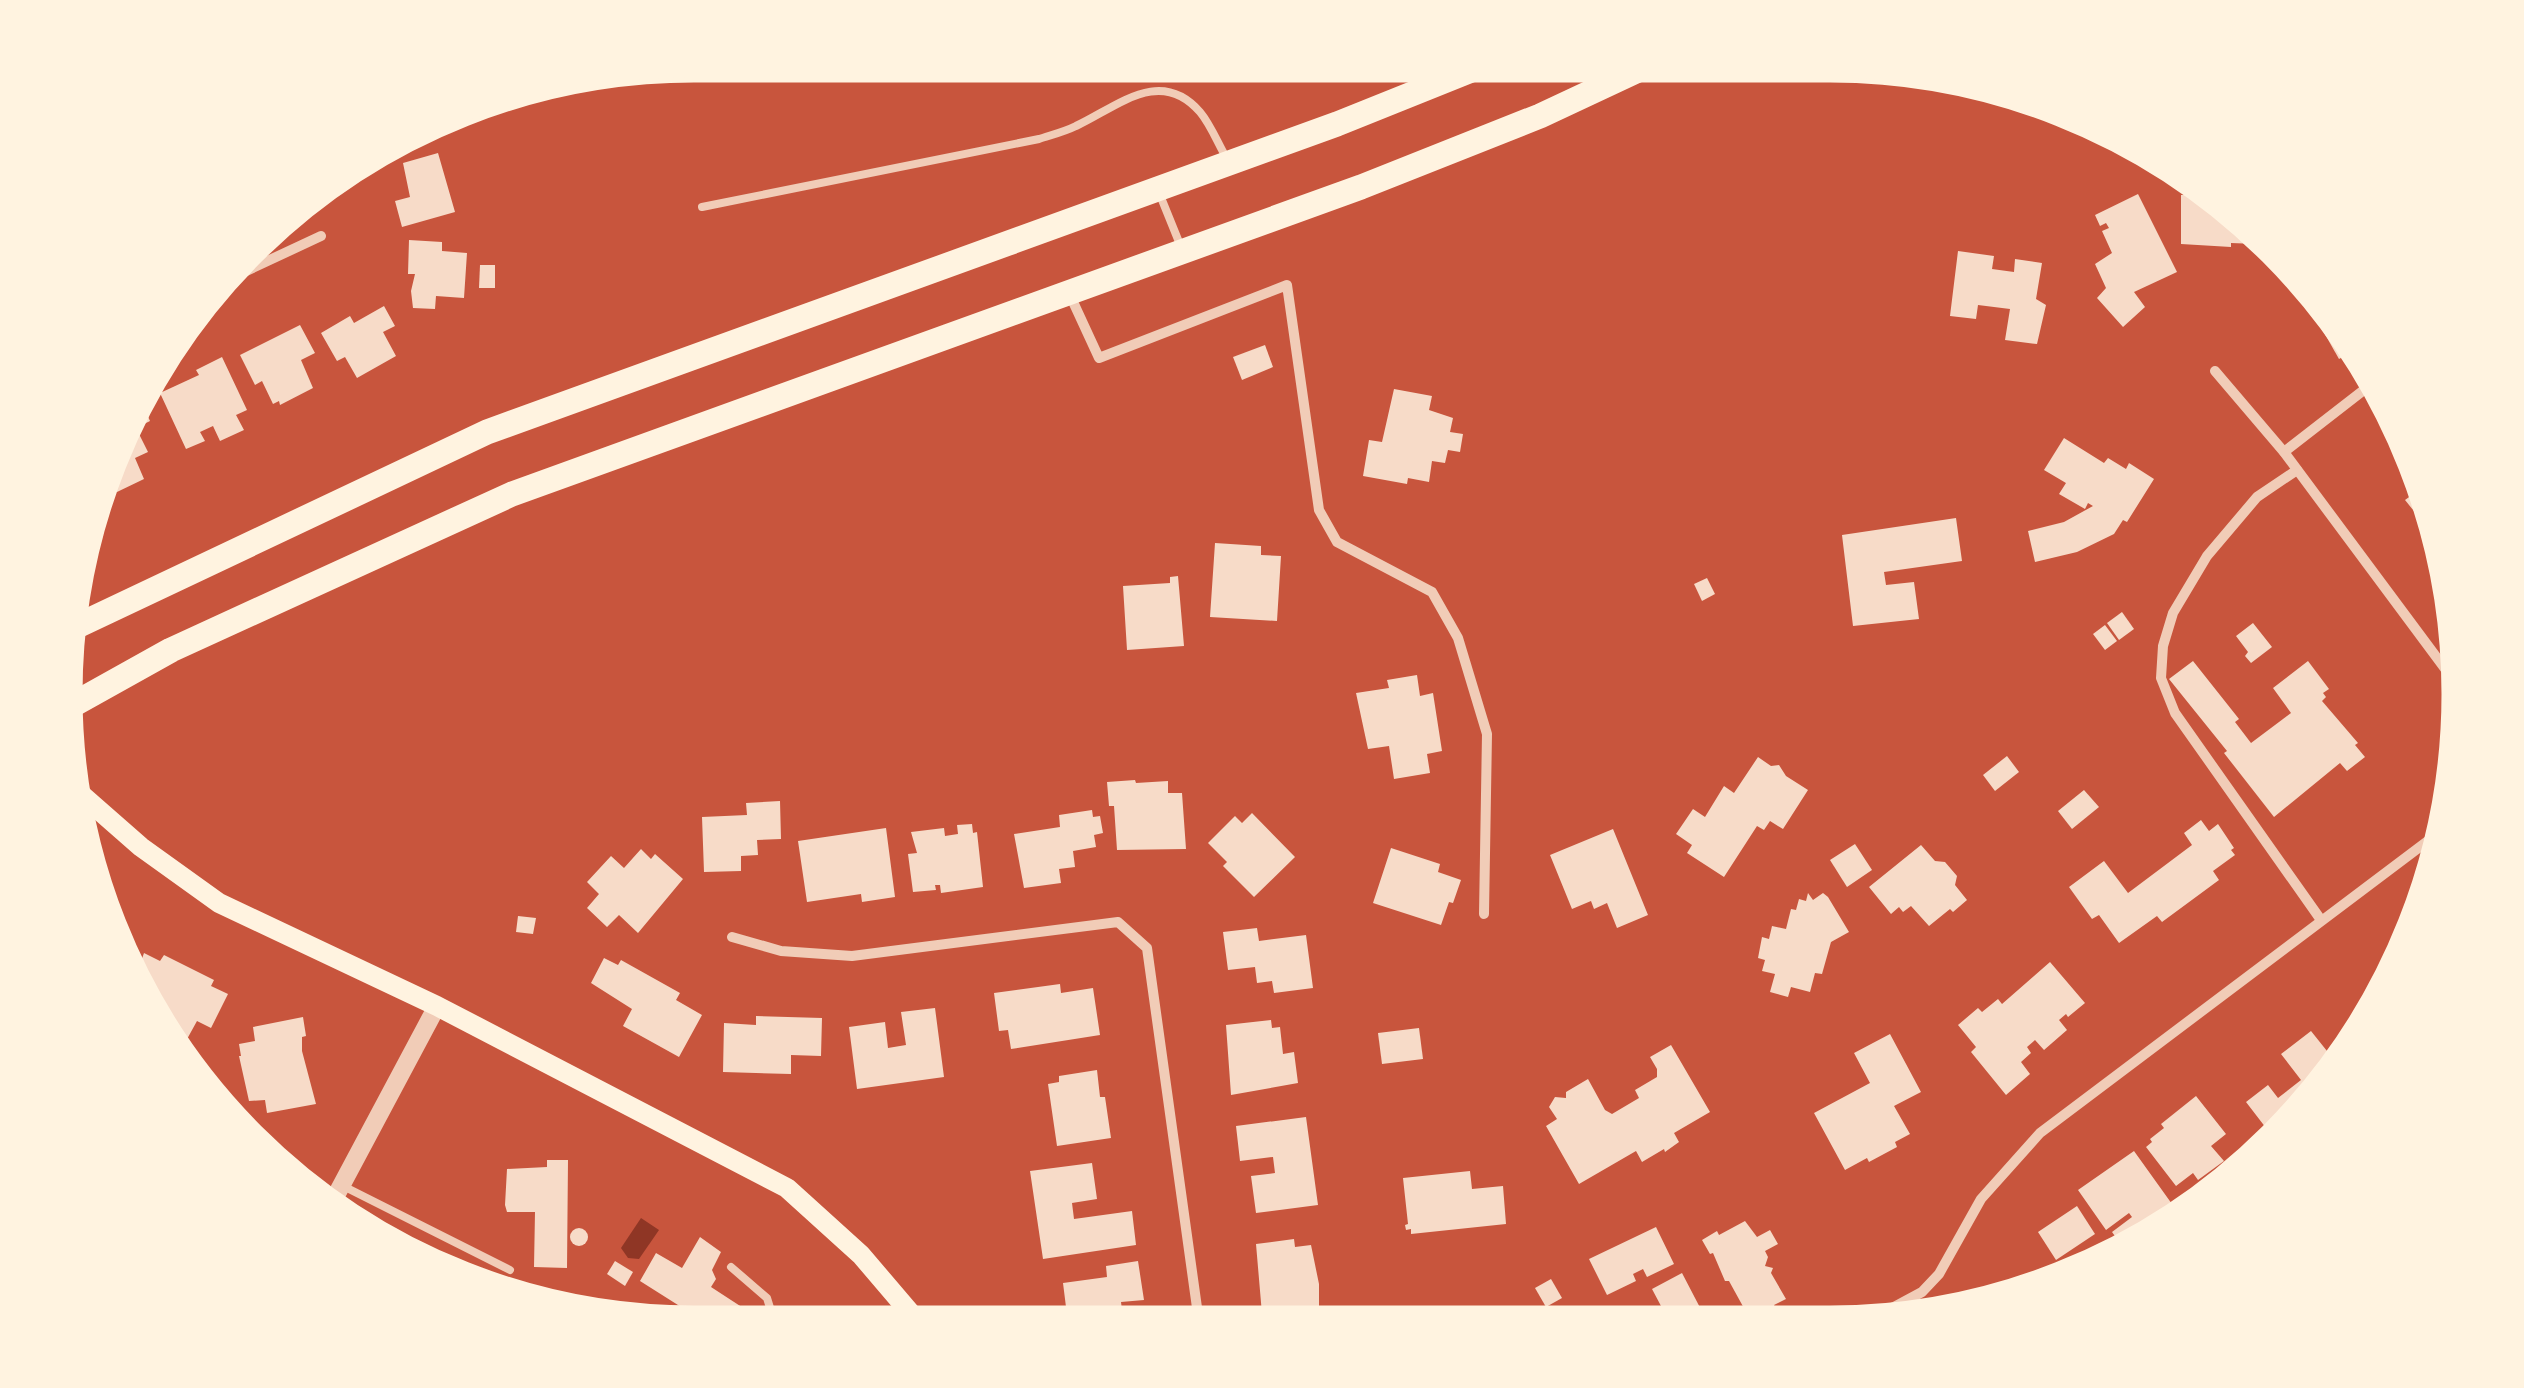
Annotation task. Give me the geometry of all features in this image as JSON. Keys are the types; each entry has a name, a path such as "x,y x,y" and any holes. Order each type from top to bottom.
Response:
{"main road":[{"path":"84,622 486,432 1229,163 1446,80"},
{"path":"80,700 172,650 512,494 1361,187 1540,116 1616,80"},
{"path":"90,802 142,847 219,903 437,1006 787,1188 861,1254 906,1308"}],"street":[{"path":"253,268 322,236"},
{"path":"1069,292 1099,358 1288,285 1319,510 1337,542 1432,592 1458,638 1487,734 1484,914"},
{"path":"2215,370 2284,452 2443,665"},
{"path":"2284,452 2364,390"},
{"path":"2297,470 2256,497 2207,556 2167,628 2161,678 2175,713 2321,920"},
{"path":"1900,1304 1922,1292 1939,1274 1981,1199 2040,1132 2426,842"},
{"path":"732,937 781,951 852,956 1118,922 1146,948 1197,1308"},
{"path":"338,1194 437,1006"}],"lane":[{"path":"702,206 1039,139 1072,128 1139,92 1163,89 1186,99 1201,113 1229,163"},
{"path":"1158,188 1182,252"},
{"path":"343,1186 510,1270"},
{"path":"731,1267 767,1298 770,1308"}],"shaded area":[{"path":"641,1218 659,1230 639,1259 628,1258 621,1248"}],"building":[{"path":"438,153 455,212 402,227 395,201 410,197 403,163"},
{"path":"2138,194 2177,272 2134,292 2145,307 2123,327 2097,298 2106,288 2095,264 2112,253 2102,231 2109,228 2106,223 2100,226 2095,215"},
{"path":"2181,195 2188,195 2204,207 2247,244 2231,243 2231,247 2181,244"},
{"path":"409,240 442,242 442,251 467,253 464,298 436,296 435,309 413,308 415,274 408,274"},
{"path":"1958,251 1994,256 1992,269 2014,272 2015,259 2042,263 2036,299 2046,305 2037,344 2005,340 2010,309 1978,305 1976,319 1950,316"},
{"path":"480,265 495,265 495,288 479,288"},
{"path":"384,306 395,326 383,332 396,356 357,378 345,357 337,361 321,333 350,316 354,323"},
{"path":"300,325 315,353 301,360 313,388 280,405 279,401 273,404 262,381 255,385 240,355"},
{"path":"2323,328 2343,357 2339,359"},
{"path":"1265,345 1273,367 1242,380 1233,357"},
{"path":"222,357 247,410 236,415 244,430 220,441 213,426 200,432 205,441 186,449 160,393 199,375 196,370"},
{"path":"1394,389 1432,396 1429,410 1453,418 1450,432 1463,434 1460,452 1448,450 1445,463 1432,461 1429,482 1408,478 1407,484 1363,476 1369,440 1382,442"},
{"path":"138,433 148,452 135,458 144,479 117,492"},
{"path":"2064,438 2104,463 2108,458 2126,469 2129,463 2154,479 2127,522 2123,520 2114,534 2077,552 2035,562 2028,531 2064,522 2093,506 2088,503 2085,509 2059,494 2066,483 2044,470"},
{"path":"2411,496 2416,514 2405,500"},
{"path":"1956,518 1962,561 1884,572 1886,585 1914,582 1919,619 1853,626 1842,535"},
{"path":"1215,543 1261,546 1261,555 1281,556 1277,621 1210,617"},
{"path":"1178,576 1184,646 1127,650 1123,586 1170,583 1170,577"},
{"path":"1707,578 1715,594 1702,601 1694,584"},
{"path":"2122,612 2134,629 2119,640 2107,623"},
{"path":"2253,623 2272,647 2251,663 2236,636"},
{"path":"2105,625 2117,641 2105,650 2093,634"},
{"path":"2193,661 2239,719 2235,722 2251,743 2291,713 2273,688 2308,661 2329,689 2323,693 2326,697 2322,701 2365,757 2347,771 2340,763 2274,817 2169,679"},
{"path":"1417,675 1420,696 1433,693 1442,751 1427,754 1430,773 1394,779 1389,746 1368,749 1356,693 1389,688 1387,680"},
{"path":"2007,756 2019,772 1995,791 1983,775"},
{"path":"1758,757 1771,766 1779,765 1786,776 1808,790 1783,829 1770,821 1764,830 1757,826 1724,877 1687,853 1692,845 1676,834 1693,809 1705,817 1724,786 1734,793"},
{"path":"1168,781 1168,793 1182,793 1186,849 1117,850 1114,806 1109,806 1107,782"},
{"path":"2084,790 2099,807 2072,829 2058,811"},
{"path":"780,801 781,839 757,840 758,855 741,856 741,871 704,872 702,817 747,815 746,803"},
{"path":"1092,810 1093,817 1100,816 1103,833 1094,835 1096,847 1073,851 1075,867 1059,869 1061,883 1024,888 1014,834 1060,827 1059,815"},
{"path":"1252,813 1295,857 1254,897 1223,866 1227,862 1208,843 1235,816 1242,823"},
{"path":"2201,820 2209,831 2218,824 2235,855 2213,871 2219,880 2162,922 2157,916 2119,943 2099,915 2092,919 2069,887 2104,861 2128,893 2192,845 2184,833"},
{"path":"972,824 973,833 977,832 983,887 941,893 940,885 935,885 936,890 913,892 908,854 917,853 911,832 944,828 945,836 958,834 957,825"},
{"path":"886,828 895,897 862,902 861,894 807,902 798,841"},
{"path":"1613,829 1648,915 1617,928 1607,903 1594,909 1591,901 1572,909 1550,855"},
{"path":"1855,844 1872,870 1847,887 1830,860"},
{"path":"1921,845 1957,876 1955,885 1967,900 1929,926 1911,906 1903,912 1899,907 1891,914 1869,887"},
{"path":"1391,848 1440,864 1438,872 1461,880 1441,925 1373,903"},
{"path":"641,849 651,859 655,854 683,879 638,933 619,915 607,927 587,908 599,894 587,882 611,856 624,868"},
{"path":"1808,893 1813,900 1823,893 1828,897 1849,932 1831,942 1822,974 1815,973 1810,992 1791,987 1788,997 1770,992 1775,974 1762,971 1765,960 1758,958 1762,937 1769,939 1772,926 1786,929 1791,909 1796,910 1799,899 1806,901"},
{"path":"518,916 536,918 533,934 516,932"},
{"path":"1257,928 1259,941 1306,935 1313,988 1274,993 1272,981 1257,983 1255,967 1228,970 1223,932"},
{"path":"144,953 160,961 164,955 214,980 211,986 228,994 211,1028 197,1021 187,1040 141,961"},
{"path":"604,958 618,965 621,960 680,993 676,1000 702,1015 679,1057 623,1026 632,1009 591,983"},
{"path":"2050,962 2085,1003 2059,1020 2067,1030 2044,1050 2035,1040 2027,1047 2031,1053 2021,1062 2030,1074 2006,1095 1971,1052 1976,1047 1958,1025 1978,1008 1982,1012 1998,999 2002,1004"},
{"path":"1060,984 1061,993 1093,988 1100,1035 1011,1049 1008,1030 999,1031 994,993"},
{"path":"935,1008 944,1077 857,1089 849,1027 885,1022 888,1048 906,1045 901,1012"},
{"path":"756,1016 822,1018 821,1056 791,1055 791,1074 723,1072 724,1023 756,1025"},
{"path":"303,1017 306,1036 302,1037 302,1051 316,1104 267,1113 265,1100 249,1101 239,1044 255,1041 253,1027"},
{"path":"1271,1020 1272,1028 1280,1027 1283,1054 1294,1052 1298,1083 1231,1095 1226,1025"},
{"path":"1419,1028 1423,1059 1382,1064 1378,1033"},
{"path":"2311,1031 2328,1053 2265,1127 2246,1102 2268,1085 2278,1098 2301,1080 2281,1054"},
{"path":"1890,1034 1921,1092 1894,1106 1910,1134 1895,1142 1897,1147 1845,1170 1814,1113 1870,1083 1854,1053"},
{"path":"1671,1045 1710,1112 1674,1133 1679,1142 1665,1152 1664,1149 1642,1162 1636,1151 1579,1184 1546,1126 1557,1119 1549,1107 1555,1097 1566,1098 1566,1092 1588,1079 1605,1110 1612,1114 1639,1098 1635,1090 1657,1077 1650,1057"},
{"path":"1097,1070 1111,1138 1057,1146 1048,1084 1059,1082 1059,1076"},
{"path":"2196,1096 2226,1134 2211,1146 2224,1161 2198,1180 2193,1173 2176,1186 2146,1147 2164,1128 2161,1124"},
{"path":"1306,1117 1318,1205 1256,1213 1251,1176 1275,1173 1273,1157 1240,1161 1236,1126"},
{"path":"2134,1151 2172,1204 2116,1237 2112,1232 2132,1217 2129,1213 2106,1230 2078,1190"},
{"path":"547,1160 568,1160 567,1268 534,1267 535,1212 507,1212 505,1205 507,1169 547,1167"},
{"path":"1092,1163 1097,1199 1072,1203 1074,1219 1132,1211 1136,1245 1043,1259 1030,1171"},
{"path":"1470,1171 1472,1189 1503,1186 1506,1224 1411,1234 1411,1229 1406,1230 1403,1178"},
{"path":"2077,1206 2095,1234 2056,1260 2038,1232"},
{"path":"1745,1221 1757,1237 1770,1230 1778,1244 1765,1251 1765,1266 1773,1268 1771,1273 1786,1299 1774,1305 1776,1308 1744,1308 1702,1240 1717,1231 1719,1235"},
{"path":"1656,1227 1674,1264 1647,1277 1643,1269 1633,1274 1636,1281 1607,1295 1589,1259"},
{"path":"579,1228 588,1237 579,1246 570,1237"},
{"path":"700,1237 721,1252 712,1270 716,1279 711,1287 743,1308 682,1308 640,1281 656,1253 682,1268"},
{"path":"1294,1239 1295,1247 1311,1245 1319,1306 1261,1308 1256,1244"},
{"path":"615,1261 633,1272 625,1286 607,1274"},
{"path":"1138,1261 1144,1300 1121,1302 1122,1308 1066,1308 1063,1283 1107,1277 1106,1266"},
{"path":"1682,1273 1700,1308 1654,1308 1661,1306 1652,1289"},
{"path":"1551,1279 1562,1298 1546,1307 1535,1288"}]}
